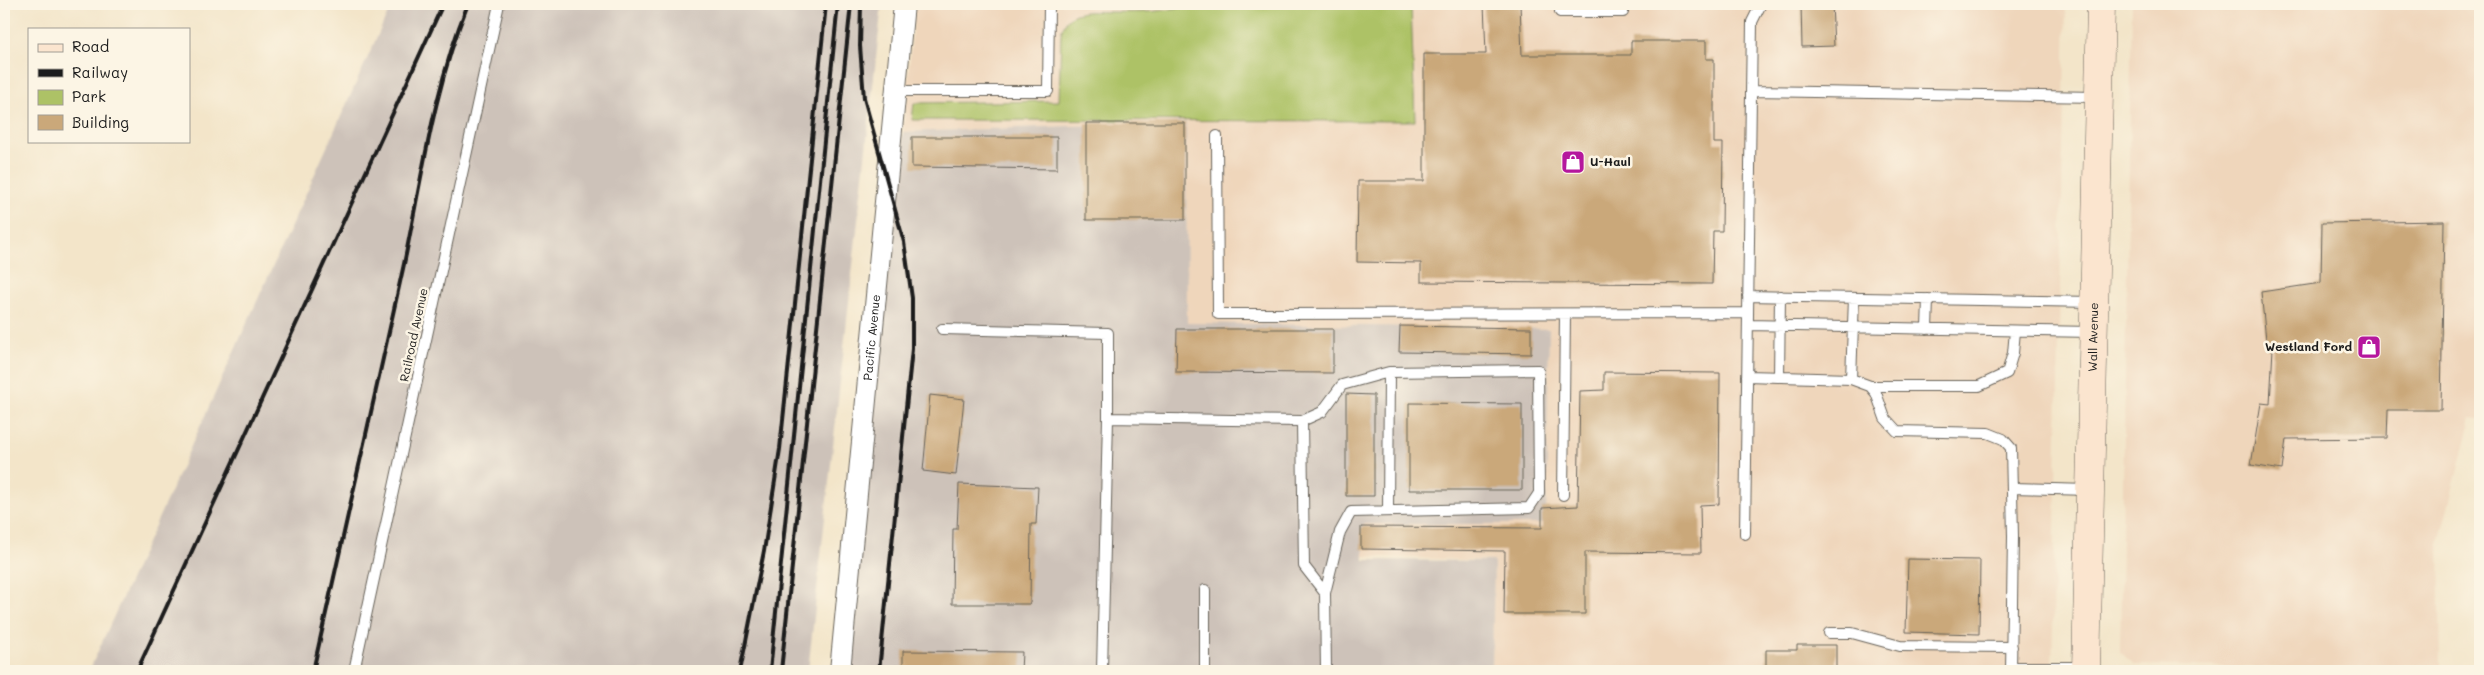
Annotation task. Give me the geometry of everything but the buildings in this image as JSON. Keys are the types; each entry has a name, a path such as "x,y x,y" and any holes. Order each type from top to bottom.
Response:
{"main road":[{"name":"Wall Avenue","path":"2086,669 2102,4"}],"street":[{"name":"Pacific Avenue","path":"840,671 904,4"}],"lane":[{"name":"Railroad Avenue","path":"354,671 499,4"},
{"path":"896,91 1048,91 1049,4"},
{"path":"1560,4 1560,12 1623,12 1624,4"},
{"path":"1745,534 1752,22 1761,4"},
{"path":"1751,91 2099,97"},
{"path":"1217,136 1218,314 1748,313"},
{"path":"1748,296 2094,302"},
{"path":"1779,377 1780,296"},
{"path":"1851,379 1854,298"},
{"path":"1928,299 1928,329"},
{"path":"1563,495 1565,314"},
{"path":"1748,325 2094,332"},
{"path":"942,329 1108,333 1108,418 1102,671"},
{"path":"1747,376 1851,379 1870,386 1979,386 1997,380 2007,373 2013,353 2015,330"},
{"path":"1108,418 1302,421 1322,412 1342,385 1388,372 1538,370 1539,493 1529,508 1351,512 1340,532 1325,593 1326,671"},
{"path":"1388,372 1388,511"},
{"path":"1870,386 1876,393 1885,418 1897,431 1988,433 2003,439 2011,448 2013,488 2011,669 2086,669"},
{"path":"1302,421 1304,566 1325,593"},
{"path":"2013,488 2090,490"},
{"path":"1205,671 1206,590"},
{"path":"1829,633 1852,633 1900,646 2012,647"}],"shaded area":[{"path":"392,4 882,4 808,671 89,671"},
{"path":"915,4 2066,4 2052,671 1492,671 1494,561 1363,556 1363,524 1546,524 1549,329 1187,324 1186,122 903,132"},
{"path":"2132,4 2480,4 2480,419 2471,418 2439,542 2441,671 2135,665 2120,652"},
{"path":"1186,122 1187,323 1549,329 1546,524 1363,524 1364,560 1494,561 1492,671 845,671 891,216 903,132"}],"green space":[{"path":"1191,4 1411,4 1415,121 912,120 914,103 1059,101 1061,34 1064,25 1070,17 1085,12 1153,11"}],"railway":[{"path":"137,671 443,4"},
{"path":"313,671 404,264 430,132 446,67 468,4"},
{"path":"740,671 764,551 780,449 826,4"},
{"path":"770,671 838,4"},
{"path":"781,671 851,4"},
{"path":"861,4 860,46 864,98 904,242 912,298 912,349 879,671"}],"place":[{"name":"U-Haul","path":"1573,162"},
{"name":"Westland Ford","path":"2369,347"}]}
